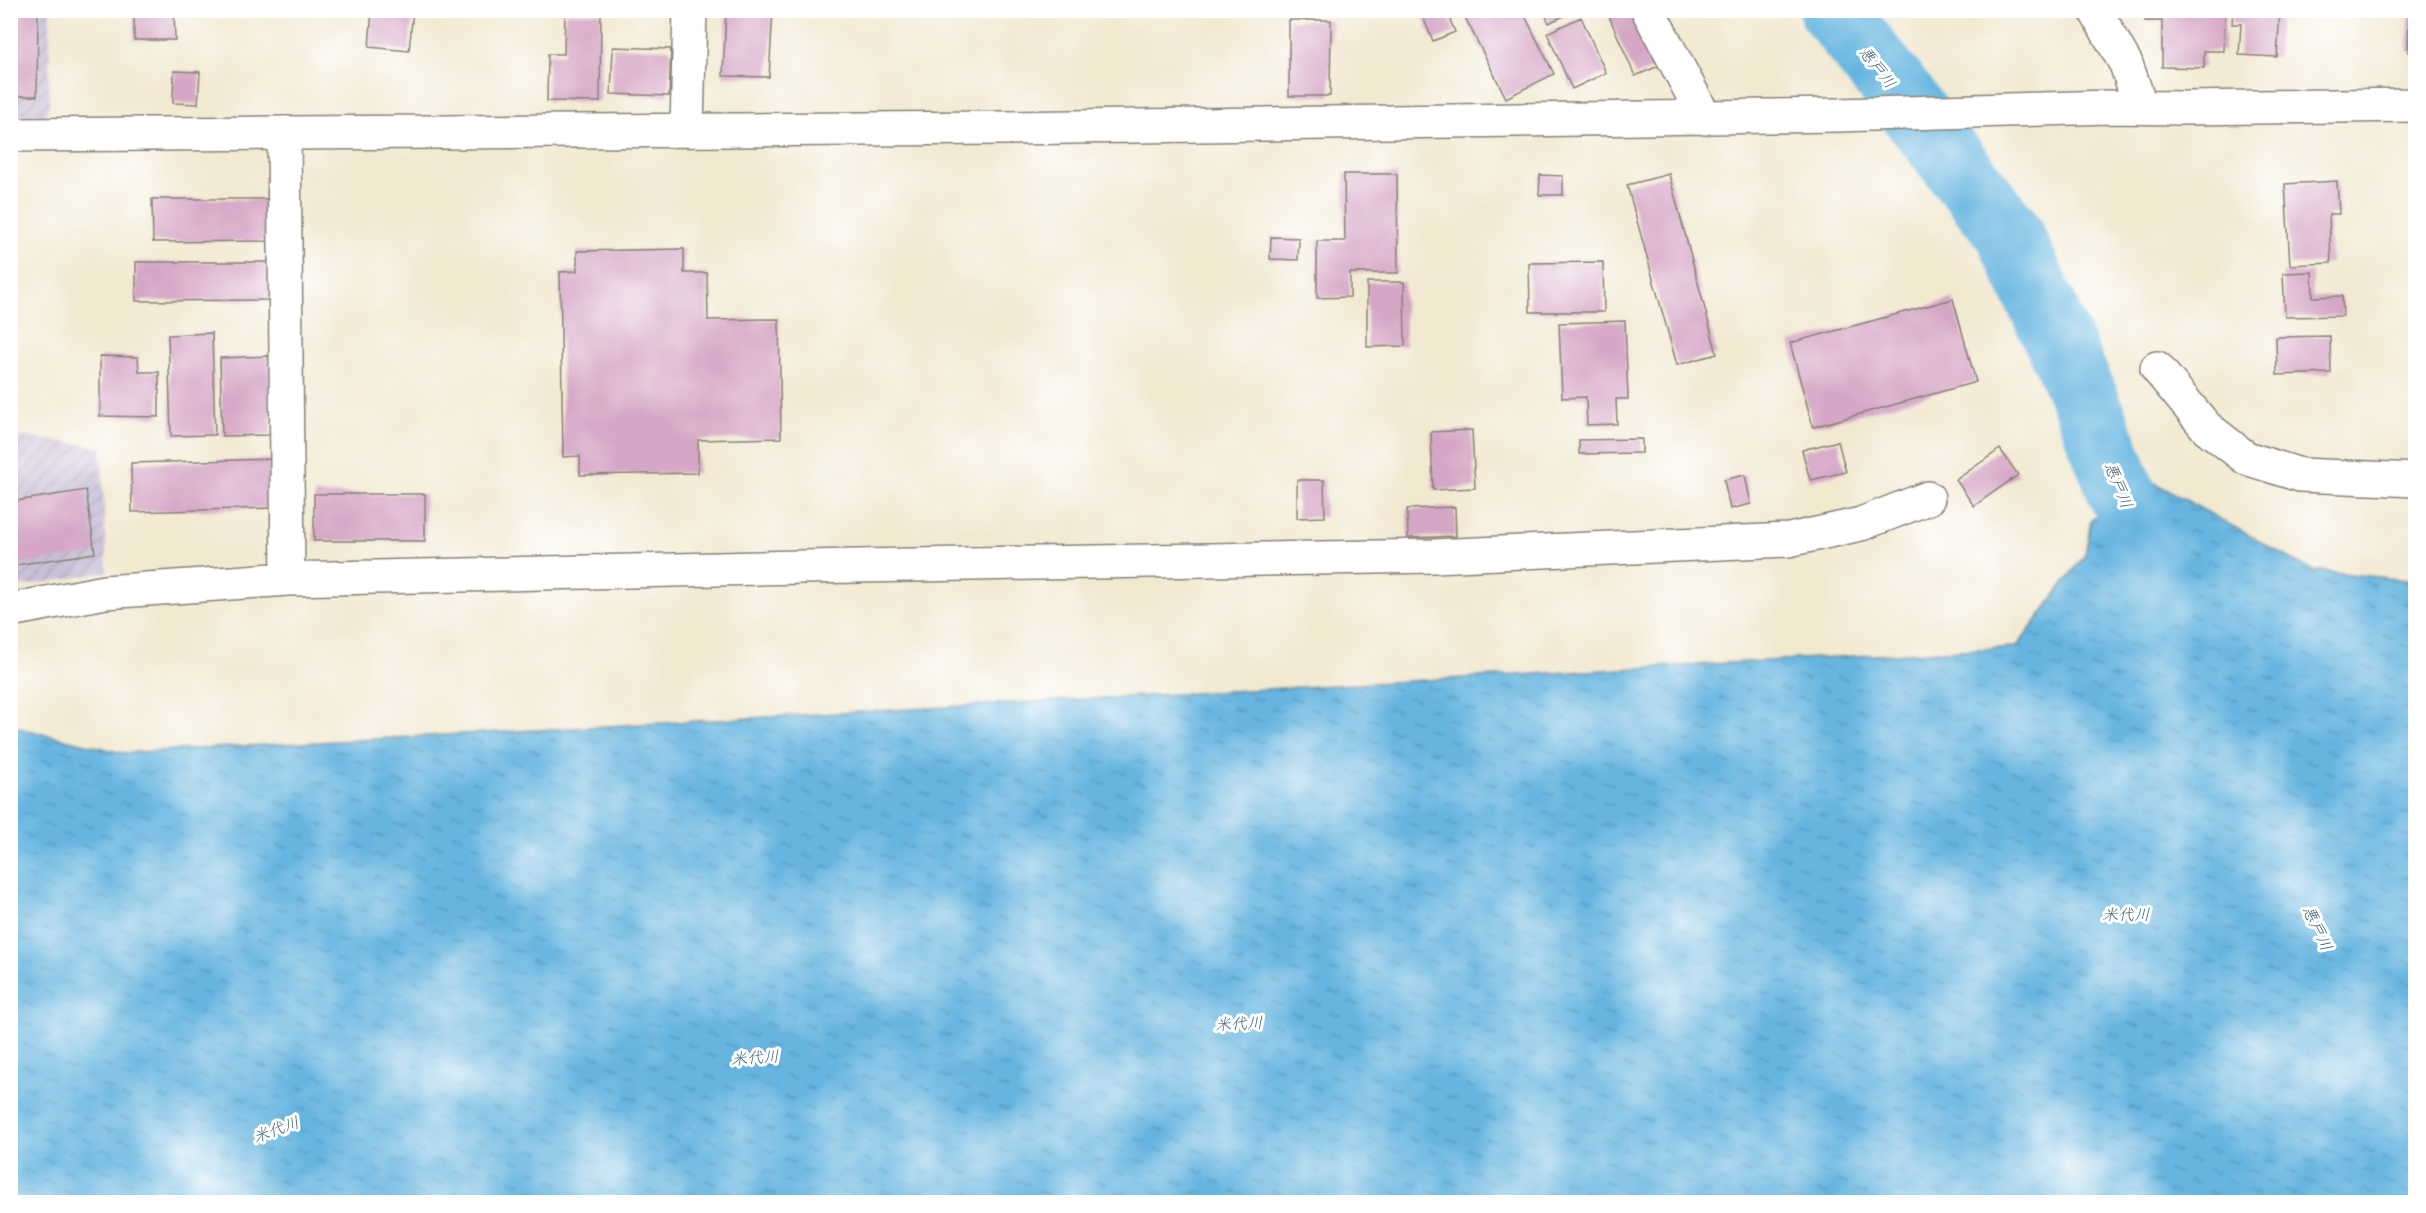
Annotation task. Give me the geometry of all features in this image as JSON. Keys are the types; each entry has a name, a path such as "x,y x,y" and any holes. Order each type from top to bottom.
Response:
{"street":[{"path":"687,129 690,10"},
{"path":"1647,10 1705,118"},
{"path":"2095,10 2126,64 2141,107"},
{"path":"10,135 1004,128 1705,118 2109,107 2415,105"},
{"path":"284,133 288,579"},
{"path":"2157,368 2206,427 2246,458 2300,475 2415,480"},
{"path":"10,610 105,592 288,579 1434,556 1789,540 1862,524 1928,498"}],"shaded area":[{"path":"11,11 50,11 49,107 45,116 11,115"},
{"path":"11,435 101,447 107,572 11,588"}],"water":[{"name":"米代川","path":"2155,483 2311,570 2415,581 2415,1202 11,1202 11,726 123,753 2017,647 2085,555 2091,520"}],"building":[{"path":"10,10 38,10 37,96 10,96"},
{"path":"134,10 174,10 175,40 134,40"},
{"path":"372,10 413,10 409,51 369,47"},
{"path":"726,10 773,10 769,77 723,76"},
{"path":"1420,10 1446,10 1455,32 1433,41"},
{"path":"1478,10 1522,10 1554,74 1506,98 1465,17"},
{"path":"1543,10 1576,10 1549,23"},
{"path":"1616,10 1637,10 1661,65 1635,76 1608,14"},
{"path":"2145,10 2225,10 2224,51 2204,51 2204,68 2162,67 2162,21 2145,21"},
{"path":"2233,10 2280,10 2277,57 2239,55 2241,24 2232,24"},
{"path":"565,13 601,13 600,102 547,101 548,54 564,54"},
{"path":"2409,15 2416,15 2416,52 2408,52"},
{"path":"1581,17 1606,73 1572,89 1547,33"},
{"path":"1289,20 1331,20 1330,96 1289,96"},
{"path":"613,47 671,49 669,96 611,94"},
{"path":"174,71 200,72 198,104 173,103"},
{"path":"2416,167 2416,189 2414,189 2413,168"},
{"path":"1344,174 1397,174 1398,273 1350,273 1350,297 1317,298 1317,241 1345,241"},
{"path":"1669,174 1717,354 1677,365 1627,185"},
{"path":"1540,175 1563,176 1563,195 1539,195"},
{"path":"2337,181 2339,214 2329,214 2331,263 2290,265 2285,184"},
{"path":"152,199 274,199 275,241 153,242"},
{"path":"1271,237 1299,238 1298,260 1270,259"},
{"path":"684,249 684,273 707,273 708,320 779,319 781,438 698,440 698,473 580,475 580,456 563,457 560,272 577,271 577,251"},
{"path":"136,262 270,262 270,300 136,301"},
{"path":"1603,262 1604,312 1530,312 1529,263"},
{"path":"2312,272 2313,297 2342,296 2343,316 2285,317 2283,273"},
{"path":"1367,282 1404,282 1405,346 1367,347"},
{"path":"1953,299 1976,382 1813,427 1790,343"},
{"path":"1625,321 1628,399 1616,399 1617,424 1587,425 1586,397 1562,398 1559,323"},
{"path":"212,333 215,435 171,436 168,335"},
{"path":"2330,336 2331,373 2277,375 2276,337"},
{"path":"100,356 138,357 139,372 159,372 159,417 100,416"},
{"path":"269,356 271,435 222,436 220,358"},
{"path":"1472,430 1475,488 1433,490 1431,432"},
{"path":"1642,439 1642,453 1579,454 1579,440"},
{"path":"1838,441 1846,472 1810,480 1802,450"},
{"path":"2000,449 2018,475 1974,506 1956,480"},
{"path":"274,459 276,508 132,512 131,463"},
{"path":"1745,475 1751,504 1730,509 1724,480"},
{"path":"1297,480 1324,480 1325,517 1297,518"},
{"path":"86,490 95,553 10,566 10,502"},
{"path":"314,494 425,494 425,541 314,541"},
{"path":"1455,507 1456,536 1408,538 1407,509"}],"waterway":[{"name":"悪戸川","path":"1833,10 2009,233 2084,397 2159,586"}]}
